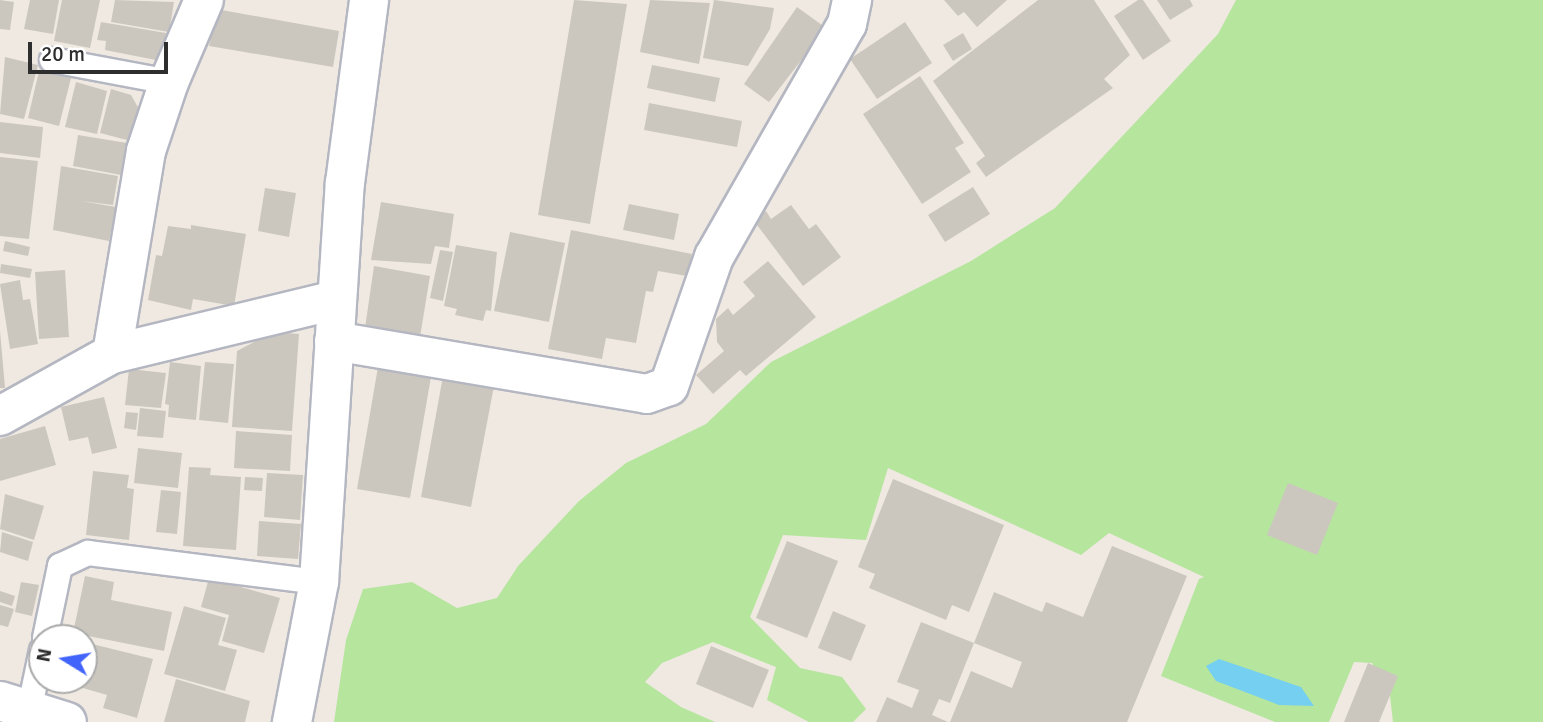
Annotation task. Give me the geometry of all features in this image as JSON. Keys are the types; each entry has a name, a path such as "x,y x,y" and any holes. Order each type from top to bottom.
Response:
{"street":[{"path":"112,354 146,151 169,82 204,0"},
{"path":"292,722 320,582 345,183 369,0"},
{"path":"334,341 647,394 669,386 714,257 847,24 852,0"},
{"path":"0,416 112,354 336,300"},
{"path":"14,706 67,722"}],"lane":[{"path":"52,60 169,82"},
{"path":"48,624 60,566 88,553 320,582"},
{"path":"14,706 28,678"}],"green space":[{"path":"1236,0 1543,0 1543,722 1393,722 1390,696 1372,663 1354,662 1329,722 1275,722 1161,676 1199,579 1204,577 1109,533 1081,555 888,468 866,540 783,535 750,617 800,668 842,677 866,709 853,722 809,722 767,700 776,667 713,642 662,663 645,682 681,707 715,722 334,722 346,640 363,589 412,582 457,608 497,598 518,566 579,501 626,463 706,424 771,362 971,261 1055,208 1218,34"}],"water":[{"path":"1219,659 1301,687 1314,706 1279,705 1216,681 1206,666"}],"building":[{"path":"0,0 14,2 10,30 0,29"},
{"path":"30,0 59,0 53,34 24,29"},
{"path":"62,0 100,0 90,48 54,41"},
{"path":"115,0 174,2 169,32 111,22"},
{"path":"574,0 627,4 590,224 538,215"},
{"path":"650,0 710,3 699,64 640,52"},
{"path":"714,0 774,8 770,29 748,66 703,58"},
{"path":"944,0 1007,0 977,27 964,12 958,16"},
{"path":"1038,0 1094,0 1130,55 1104,79 1113,88 986,177 976,163 985,156 933,81"},
{"path":"1138,0 1143,0 1171,41 1143,60 1114,16"},
{"path":"1157,0 1190,0 1193,6 1170,20"},
{"path":"797,7 826,28 769,102 744,84"},
{"path":"216,9 339,31 333,67 209,46"},
{"path":"101,22 166,33 161,61 105,50 106,41 97,40"},
{"path":"905,22 932,63 877,99 850,59"},
{"path":"963,33 972,49 953,61 943,45"},
{"path":"5,57 38,65 24,119 0,114"},
{"path":"652,65 720,78 715,102 647,88"},
{"path":"39,71 71,78 59,126 28,118"},
{"path":"920,76 964,143 955,148 971,172 922,204 863,114"},
{"path":"76,82 107,91 97,134 65,127"},
{"path":"111,89 131,95 139,109 131,141 100,133"},
{"path":"649,103 742,121 737,147 644,130"},
{"path":"0,122 43,127 40,158 0,153"},
{"path":"78,135 127,143 121,175 73,166"},
{"path":"0,157 38,161 29,239 0,236"},
{"path":"61,166 118,176 113,205 81,201 116,207 109,241 53,230"},
{"path":"973,187 990,214 945,242 928,215"},
{"path":"265,188 296,193 289,237 258,231"},
{"path":"381,202 454,214 449,248 435,246 431,264 371,260"},
{"path":"629,204 679,214 674,240 623,230"},
{"path":"791,205 809,229 816,224 841,257 803,286 754,221 766,211 771,219"},
{"path":"191,225 246,234 234,306 193,299 191,310 148,300 156,255 162,256 168,226 191,229"},
{"path":"571,230 692,254 687,276 658,271 653,292 646,291 636,343 606,338 602,359 548,349"},
{"path":"510,232 565,243 549,322 494,311"},
{"path":"5,241 30,247 28,256 3,251"},
{"path":"456,245 497,252 491,311 486,310 483,321 455,315 457,309 444,306"},
{"path":"440,250 453,252 443,301 430,298"},
{"path":"768,261 816,317 746,376 740,370 713,394 696,375 724,351 717,342 716,319 728,308 733,315 755,296 743,282"},
{"path":"1,264 32,269 30,278 0,273"},
{"path":"374,266 430,276 420,337 365,328"},
{"path":"65,270 69,337 39,339 35,272"},
{"path":"20,280 23,300 30,299 38,344 10,349 0,284"},
{"path":"0,331 5,388 0,388"},
{"path":"273,332 299,334 292,431 232,427 237,351"},
{"path":"170,362 201,366 196,420 168,417 169,405 165,404"},
{"path":"205,362 234,364 228,423 199,420"},
{"path":"378,367 431,377 410,498 357,489"},
{"path":"129,369 166,373 161,408 125,405"},
{"path":"443,376 494,386 471,507 421,497"},
{"path":"104,397 117,448 92,454 88,437 69,441 61,407"},
{"path":"140,408 166,411 163,438 137,436"},
{"path":"126,412 138,413 136,430 124,428"},
{"path":"45,426 56,465 0,481 0,439"},
{"path":"236,431 292,435 290,471 234,468"},
{"path":"138,448 182,453 178,488 134,483"},
{"path":"189,467 211,468 210,475 241,477 236,550 183,546"},
{"path":"93,471 129,475 127,488 134,489 129,540 86,535"},
{"path":"267,473 303,475 300,520 264,517"},
{"path":"245,477 263,478 262,491 244,490"},
{"path":"893,479 1004,525 969,612 952,605 946,620 869,588 875,574 858,567"},
{"path":"1288,483 1338,503 1317,555 1267,535"},
{"path":"161,490 181,492 177,534 156,532"},
{"path":"5,494 44,506 34,540 0,529"},
{"path":"259,521 301,524 298,559 257,556"},
{"path":"2,532 33,542 28,561 0,552"},
{"path":"787,541 838,561 807,638 756,618"},
{"path":"1112,546 1187,576 1127,722 950,722 971,671 1012,688 1022,662 974,643 994,592 1042,612 1046,602 1083,617"},
{"path":"85,576 114,582 111,600 172,612 164,651 98,638 98,624 75,624"},
{"path":"209,578 280,598 264,653 222,641 229,615 201,607"},
{"path":"21,582 39,585 32,616 15,612"},
{"path":"0,591 15,596 12,606 0,602"},
{"path":"0,605 14,609 8,627 0,625"},
{"path":"184,606 226,618 218,645 237,650 225,691 164,674"},
{"path":"833,611 866,625 851,661 818,648"},
{"path":"921,622 974,643 950,703 939,699 932,715 948,722 876,722 887,697 912,708 919,690 897,682"},
{"path":"98,645 153,659 137,718 103,708 107,695 98,692"},
{"path":"711,646 769,670 753,708 696,684"},
{"path":"1368,663 1398,676 1379,722 1344,722"},
{"path":"176,679 250,701 245,722 164,722"}]}
